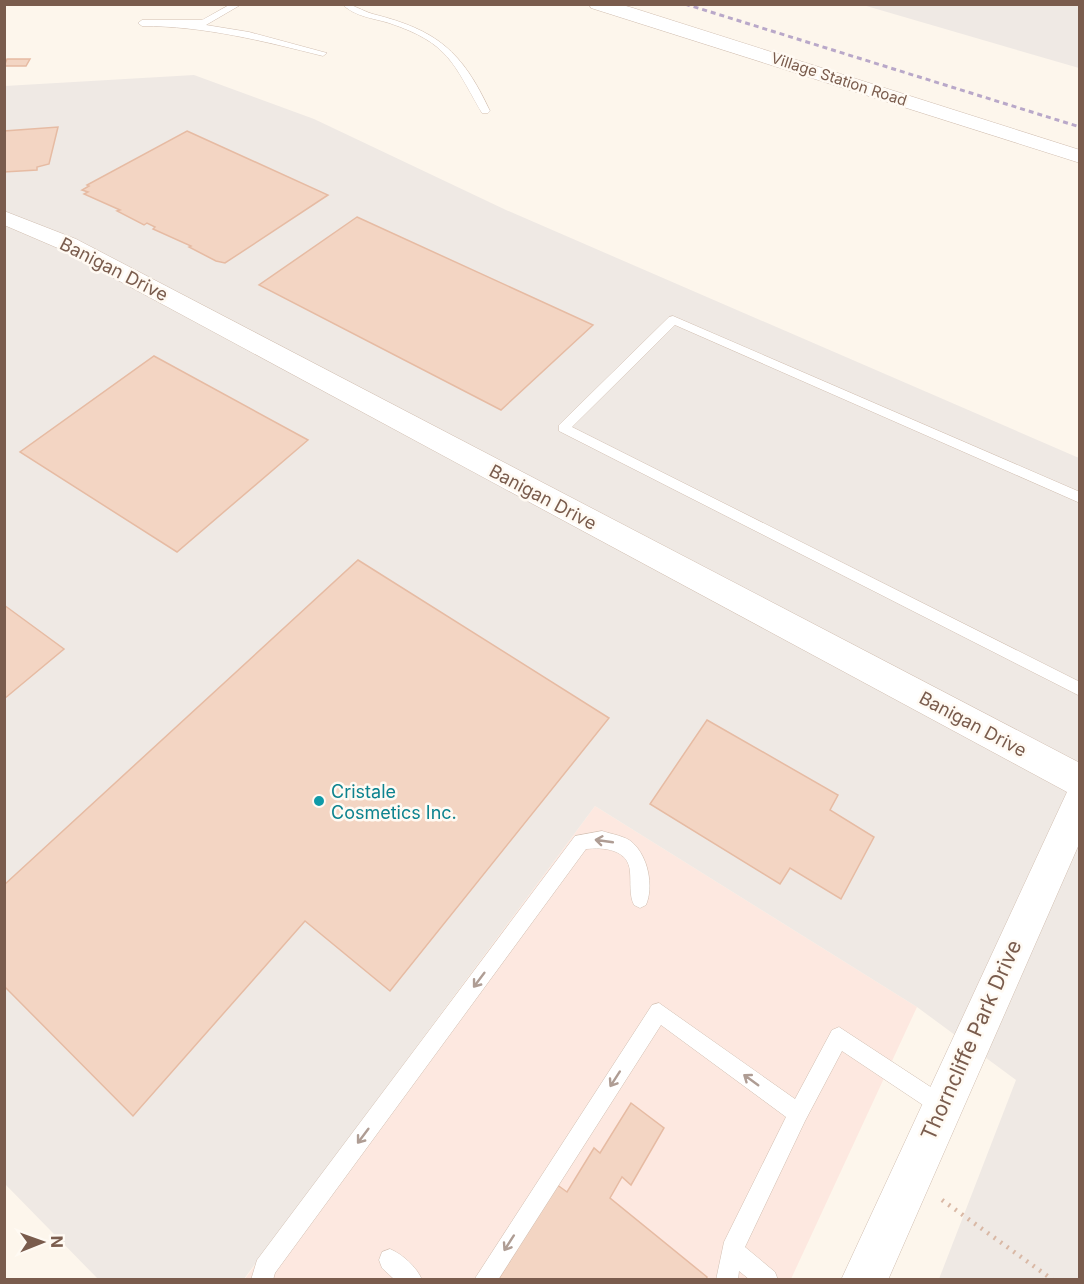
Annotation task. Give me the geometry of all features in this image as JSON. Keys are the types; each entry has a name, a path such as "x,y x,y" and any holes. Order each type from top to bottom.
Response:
{"street":[{"name":"Village Station Road","path":"597,4 1080,157"},
{"name":"Banigan Drive","path":"4,217 68,244 1080,781"},
{"name":"Thorncliffe Park Drive","path":"864,1280 1080,801"}],"lane":[{"path":"142,23 207,22 238,4"},
{"path":"346,4 410,27 447,48 471,79 485,111"},
{"path":"178,24 259,37 323,54"},
{"path":"1080,498 673,320 563,429 1080,690"},
{"path":"262,1280 265,1269 581,842 602,839 626,847 639,866 640,900"},
{"path":"485,1280 659,1012 798,1114"},
{"path":"727,1280 732,1250 798,1114 839,1037 942,1107"},
{"path":"732,1250 767,1280"},
{"path":"390,1260 411,1280"}],"path":[{"path":"910,1177 1053,1280"}],"shaded area":[{"path":"863,5 1079,5 1079,68"},
{"path":"194,75 314,119 506,210 1079,458 1079,1279 939,1279 1016,1080 917,1007 595,806 244,1279 98,1279 5,1184 5,86"},
{"path":"595,806 917,1007 791,1279 244,1280"}],"building":[{"path":"7,59 30,59 26,66 4,66"},
{"path":"58,127 49,164 37,167 37,170 4,172 4,131"},
{"path":"187,131 328,195 225,263 216,261 189,247 191,246 153,229 155,227 147,223 144,225 117,211 120,210 84,194 88,192 82,190 89,186 87,185"},
{"path":"357,217 593,325 501,410 259,285"},
{"path":"154,356 308,440 177,552 20,452"},
{"name":"Cristale Cosmetics Inc.","path":"358,560 609,718 390,991 305,921 133,1116 4,986 4,885"},
{"path":"4,605 64,649 4,699"},
{"path":"707,720 838,795 830,810 874,837 841,899 790,868 780,884 650,804"},
{"path":"631,1103 664,1128 631,1185 622,1177 610,1198 707,1277 706,1280 498,1280 556,1184 567,1192 594,1148 600,1153"}],"railway":[{"path":"685,4 1080,127"}],"place":[{"name":"Cristale Cosmetics Inc.","path":"319,801"}]}
